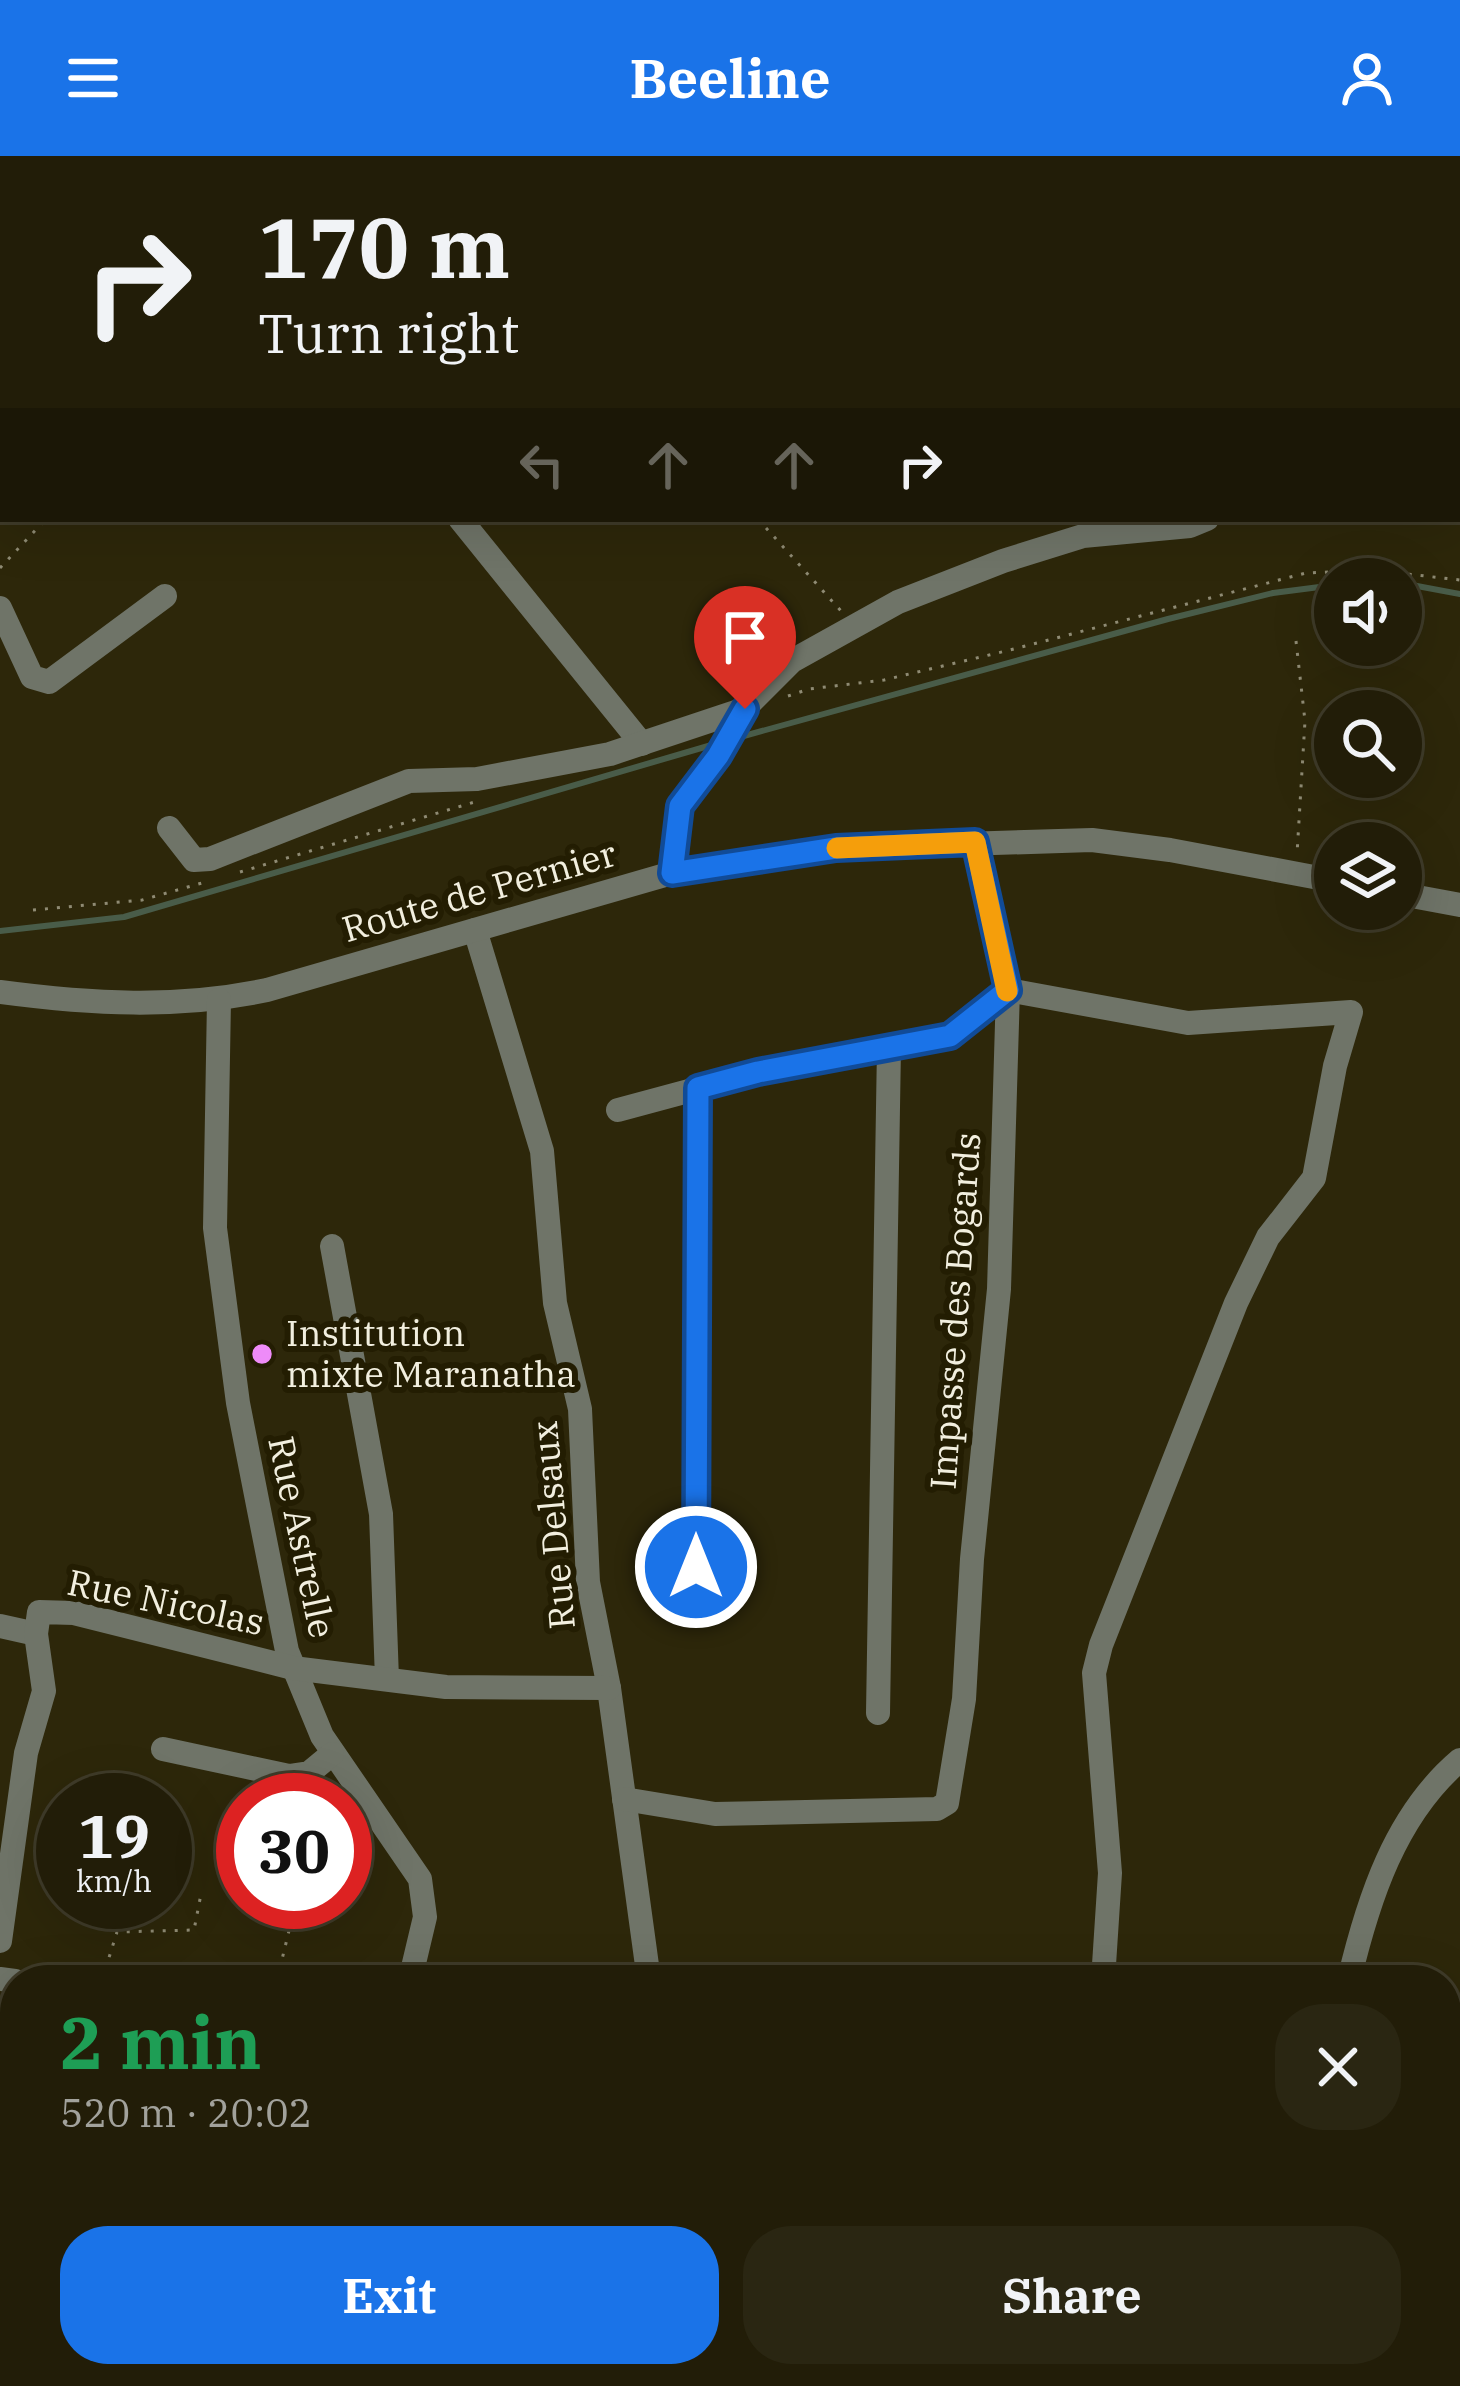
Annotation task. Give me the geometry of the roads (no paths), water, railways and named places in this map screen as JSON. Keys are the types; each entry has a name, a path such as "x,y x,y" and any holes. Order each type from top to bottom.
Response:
{"street":[{"path":"462,522 642,744"},
{"path":"672,873 680,806 718,756 741,712 792,661 898,602 1003,561 1083,536 1200,522"},
{"path":"0,608 32,677 50,682 165,596"},
{"path":"169,828 194,860 210,859 409,781 502,776 642,744 741,712"},
{"name":"Route de Pernier","path":"0,992 148,1005 219,1000 672,873 836,848 1092,840 1314,877"},
{"name":"Impasse des Bogards","path":"624,1798 715,1814 938,1809 947,1803 964,1699 972,1559 999,1289 1008,990 975,842"},
{"path":"1422,898 1460,905"},
{"name":"Rue Delsaux","path":"475,930 542,1151 555,1303 580,1409 588,1582 609,1688 647,1965"},
{"path":"618,1110 698,1088 950,1036 1008,990 1188,1023 1351,1012 1335,1066 1314,1178 1268,1237 1236,1303 1101,1645 1094,1673 1110,1873 1104,1965"},
{"name":"Rue Astrelle","path":"219,1000 215,1228 246,1445 293,1668 332,1754 420,1880 425,1917 414,1965"},
{"path":"878,1713 889,1047"},
{"path":"696,1567 698,1088"},
{"path":"332,1246 380,1514 387,1679"},
{"name":"Rue Nicolas","path":"0,1941 26,1753 44,1691 36,1634 39,1612 74,1613 293,1668 446,1687 609,1688"},
{"path":"0,1625 36,1634"},
{"path":"163,1749 289,1776 309,1773 332,1754"},
{"path":"1353,1965 1385,1861 1442,1775 1460,1760"}],"waterway":[{"path":"1422,587 1460,594"},
{"path":"733,739 1168,619 1314,588"},
{"path":"0,931 124,917 715,744"}],"place":[{"name":"Institution mixte Maranatha","path":"262,1354"}]}
